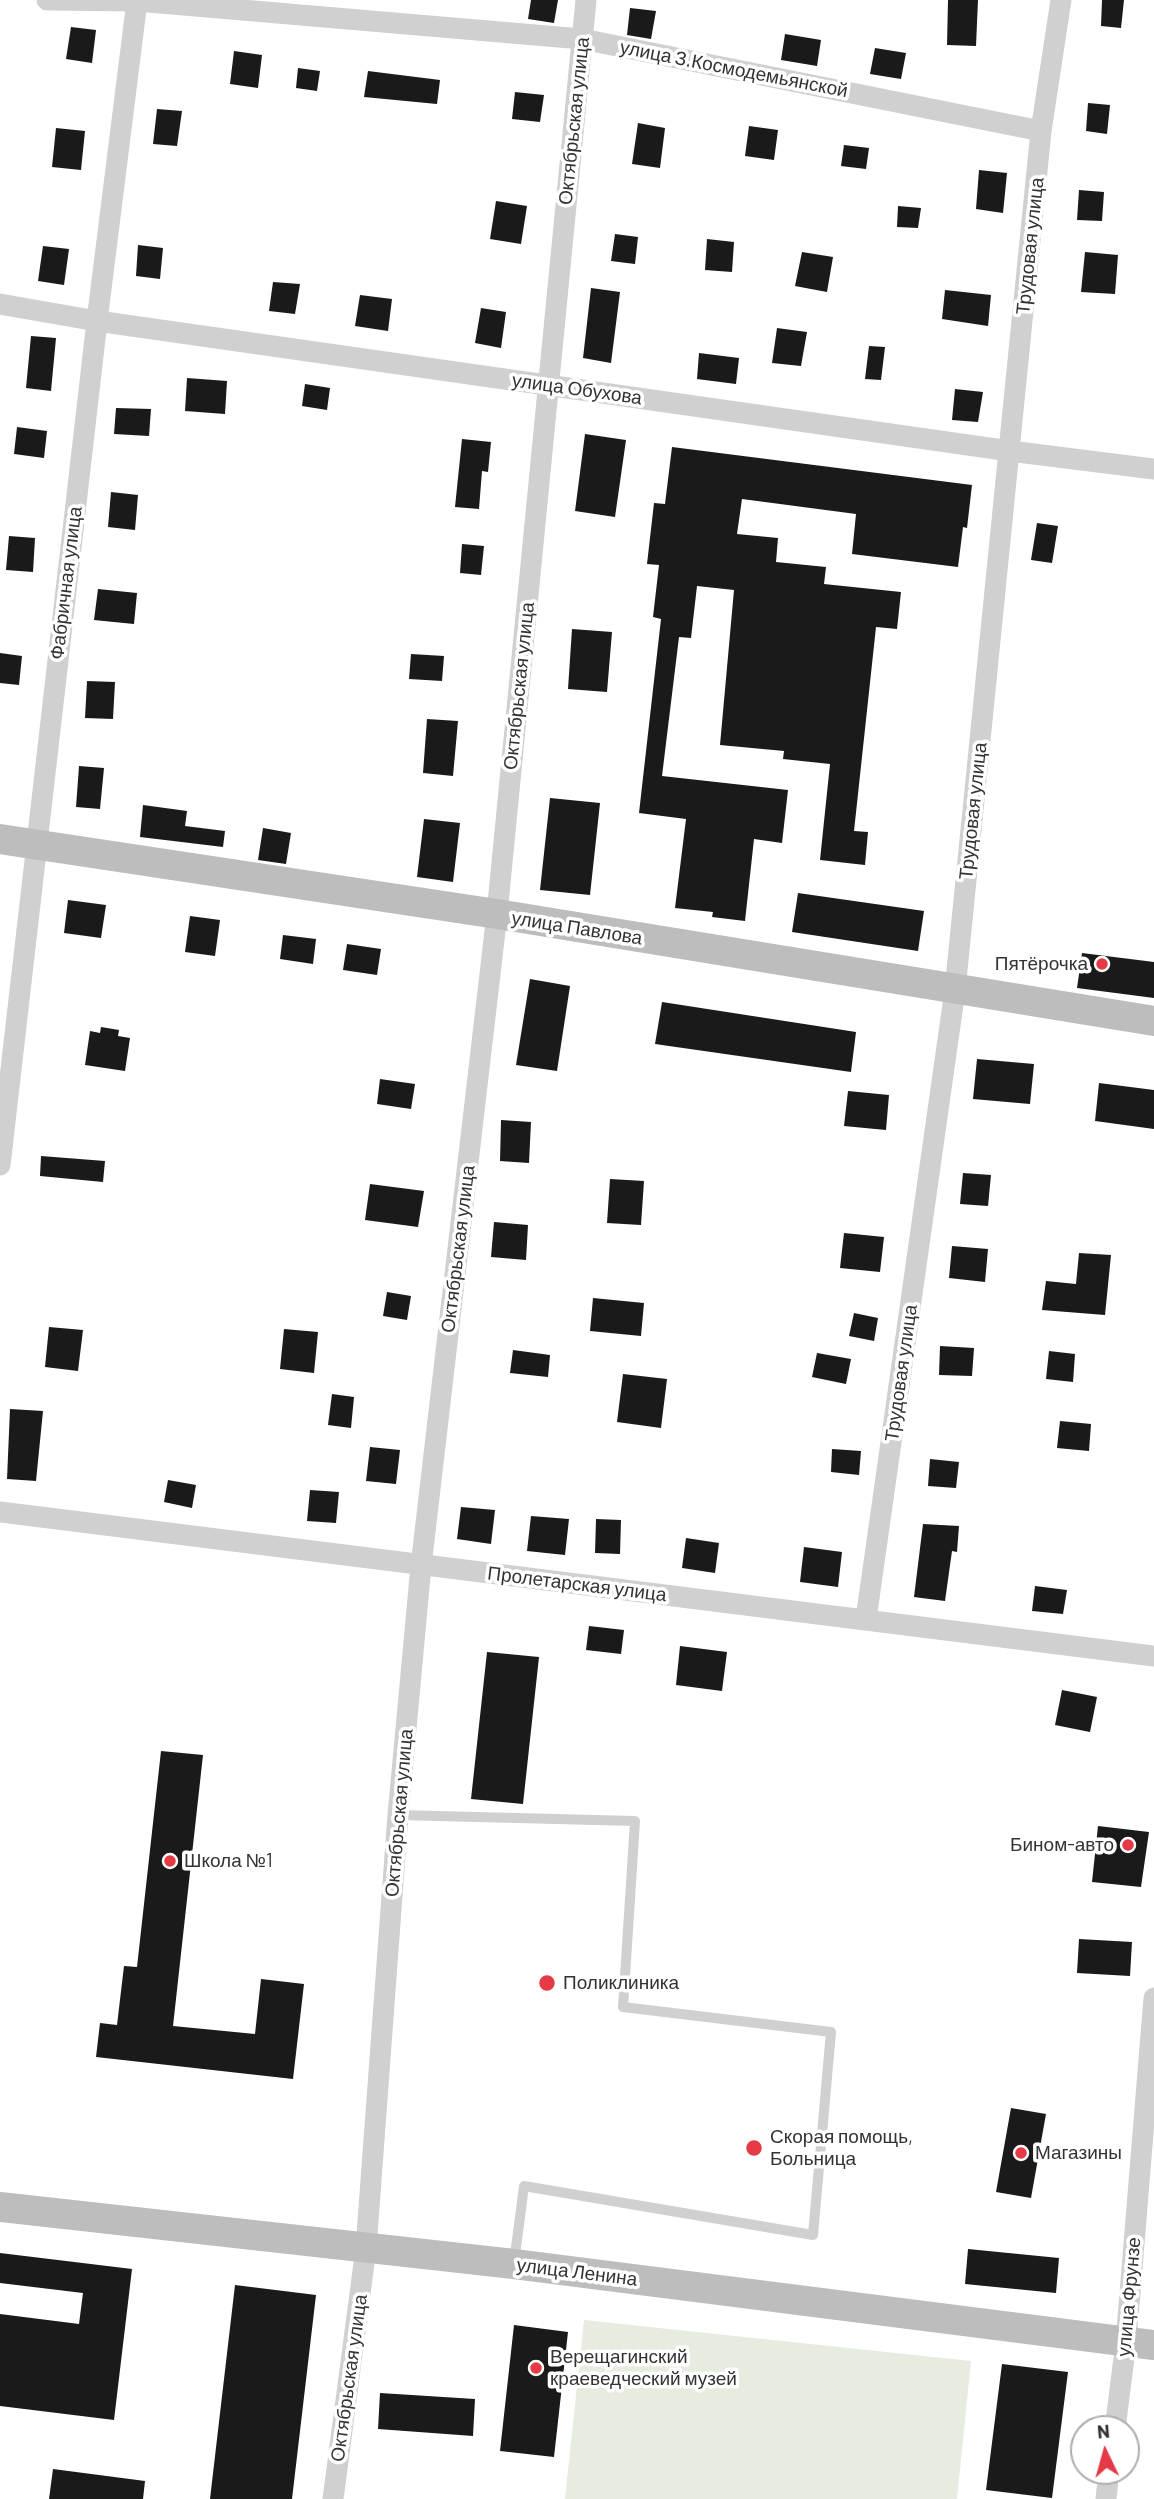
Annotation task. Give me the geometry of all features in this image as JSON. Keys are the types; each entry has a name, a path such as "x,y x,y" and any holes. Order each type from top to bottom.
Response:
{"street":[{"name":"улица З.Космодемьянской","path":"47,0 138,1 582,39 1041,131"},
{"name":"Октябрьская улица","path":"333,2499 366,2248 398,1815 421,1566 497,914 586,0"},
{"name":"Трудовая улица","path":"866,1619 955,990 1041,131 1062,0"},
{"name":"Фабричная улица","path":"0,1165 97,321 138,1"},
{"name":"улица Обухова","path":"0,304 97,321 1010,451 1154,469"},
{"name":"улица Павлова","path":"0,839 497,914 1154,1021"},
{"name":"Пролетарская улица","path":"0,1513 1154,1656"},
{"name":"улица Фрунзе","path":"1119,2415 1140,2344 1154,1998"},
{"name":"улица Ленина","path":"0,2207 514,2264 1140,2344"}],"lane":[{"path":"398,1815 635,1821 623,2007 831,2032 813,2235 524,2186 514,2264"}],"shaded area":[{"path":"584,2320 971,2361 957,2499 565,2499"}],"building":[{"path":"531,0 558,0 554,23 528,19"},
{"path":"948,0 978,0 976,46 947,45"},
{"path":"1102,0 1124,0 1121,28 1101,26"},
{"path":"630,8 656,11 651,39 627,35"},
{"path":"71,27 96,30 92,63 66,59"},
{"path":"785,34 821,40 817,66 781,60"},
{"path":"875,48 906,53 901,79 870,74"},
{"path":"234,51 262,55 258,88 230,84"},
{"path":"298,68 320,71 317,91 296,88"},
{"path":"368,71 440,80 437,104 364,97"},
{"path":"515,92 544,95 540,122 512,119"},
{"path":"1088,103 1110,105 1107,134 1086,131"},
{"path":"157,109 182,111 177,146 153,144"},
{"path":"638,123 665,128 660,168 632,164"},
{"path":"749,126 778,130 774,160 745,156"},
{"path":"56,128 85,131 81,170 52,167"},
{"path":"844,145 869,148 866,169 841,166"},
{"path":"979,170 1007,173 1003,213 976,209"},
{"path":"1079,190 1104,192 1102,221 1077,220"},
{"path":"496,201 527,206 521,244 490,239"},
{"path":"898,206 921,208 918,228 897,227"},
{"path":"615,234 638,237 635,264 611,261"},
{"path":"707,239 734,242 732,272 705,270"},
{"path":"138,245 163,248 160,279 136,276"},
{"path":"43,246 69,249 64,285 38,281"},
{"path":"802,252 833,257 827,292 795,286"},
{"path":"1085,252 1118,255 1115,294 1081,292"},
{"path":"273,282 300,284 295,314 269,311"},
{"path":"591,288 620,292 611,363 583,358"},
{"path":"945,290 991,295 988,326 942,319"},
{"path":"360,295 392,299 388,331 355,326"},
{"path":"481,308 506,312 501,348 475,343"},
{"path":"777,328 807,332 801,366 772,363"},
{"path":"31,336 56,338 51,391 26,388"},
{"path":"869,346 885,347 881,380 865,379"},
{"path":"699,353 739,358 736,384 697,379"},
{"path":"187,378 227,381 225,414 185,411"},
{"path":"305,384 330,388 327,410 302,406"},
{"path":"955,389 983,392 978,422 952,420"},
{"path":"116,408 151,409 149,436 114,434"},
{"path":"17,427 47,431 44,458 14,454"},
{"path":"585,434 626,440 615,517 575,511"},
{"path":"462,439 491,442 488,472 482,471 479,509 455,507"},
{"path":"672,447 972,485 967,528 963,527 958,567 852,554 856,514 742,499 737,534 778,538 776,562 826,567 824,584 901,592 897,629 876,627 854,831 868,832 865,865 820,860 830,764 783,759 784,751 720,745 734,590 697,586 691,638 679,637 662,776 788,790 782,843 754,839 745,921 712,917 713,912 675,908 686,819 639,813 661,619 653,617 659,565 647,564 654,503 665,504"},
{"path":"111,492 138,495 135,530 108,527"},
{"path":"1037,523 1058,526 1052,563 1031,560"},
{"path":"9,536 35,538 33,572 6,570"},
{"path":"462,544 484,546 481,575 460,573"},
{"path":"98,589 137,593 134,624 94,620"},
{"path":"572,629 612,632 607,692 568,689"},
{"path":"0,653 22,656 19,685 0,683"},
{"path":"411,654 444,656 442,681 409,679"},
{"path":"87,681 115,682 113,719 85,718"},
{"path":"427,719 458,721 453,776 423,773"},
{"path":"79,766 104,768 100,809 76,807"},
{"path":"550,798 600,803 590,895 540,890"},
{"path":"143,805 187,811 185,826 225,831 223,847 140,837"},
{"path":"424,819 460,823 453,882 417,877"},
{"path":"263,828 291,833 286,864 258,860"},
{"path":"798,893 924,911 918,951 792,932"},
{"path":"68,900 106,905 101,938 64,933"},
{"path":"190,916 220,920 215,956 185,952"},
{"path":"283,935 316,939 313,964 280,959"},
{"path":"347,944 381,949 377,975 343,970"},
{"path":"1082,953 1154,962 1154,998 1077,988"},
{"path":"530,979 570,986 557,1071 516,1065"},
{"path":"662,1002 856,1032 851,1072 655,1044"},
{"path":"101,1027 119,1030 118,1036 130,1038 125,1071 85,1065 90,1031 100,1033"},
{"path":"977,1059 1034,1064 1030,1104 973,1099"},
{"path":"380,1079 415,1084 411,1109 377,1104"},
{"path":"1099,1083 1154,1090 1154,1129 1095,1121"},
{"path":"848,1091 889,1095 886,1130 844,1126"},
{"path":"501,1120 531,1122 529,1163 500,1161"},
{"path":"41,1156 105,1161 103,1182 40,1176"},
{"path":"963,1173 991,1175 988,1206 960,1204"},
{"path":"610,1179 644,1181 641,1225 607,1223"},
{"path":"370,1184 424,1191 418,1227 365,1220"},
{"path":"494,1222 528,1225 526,1260 491,1257"},
{"path":"844,1233 884,1237 880,1272 840,1268"},
{"path":"952,1246 988,1249 985,1282 949,1278"},
{"path":"1079,1253 1111,1255 1105,1315 1042,1310 1046,1281 1076,1284"},
{"path":"387,1292 411,1296 407,1320 383,1316"},
{"path":"593,1298 644,1303 641,1336 590,1331"},
{"path":"854,1313 878,1318 874,1341 849,1336"},
{"path":"49,1327 83,1330 78,1371 45,1367"},
{"path":"284,1329 318,1332 314,1373 280,1369"},
{"path":"940,1346 974,1348 972,1376 939,1375"},
{"path":"513,1350 550,1355 548,1377 510,1373"},
{"path":"1049,1351 1075,1354 1073,1382 1046,1379"},
{"path":"817,1353 851,1359 846,1384 812,1377"},
{"path":"623,1374 667,1379 661,1428 617,1422"},
{"path":"332,1394 354,1397 351,1428 328,1425"},
{"path":"10,1409 43,1411 36,1481 7,1479"},
{"path":"1060,1421 1091,1424 1089,1451 1057,1448"},
{"path":"370,1447 400,1450 396,1484 366,1481"},
{"path":"832,1449 861,1451 859,1475 831,1472"},
{"path":"930,1459 959,1462 956,1488 928,1486"},
{"path":"168,1480 196,1485 192,1508 164,1502"},
{"path":"310,1490 339,1492 336,1523 307,1521"},
{"path":"461,1507 495,1510 491,1544 457,1539"},
{"path":"531,1516 569,1519 565,1555 527,1551"},
{"path":"596,1519 621,1520 620,1554 595,1553"},
{"path":"923,1524 959,1526 957,1552 952,1551 945,1601 914,1597"},
{"path":"686,1538 719,1543 715,1573 682,1568"},
{"path":"804,1547 842,1552 838,1587 800,1582"},
{"path":"1035,1586 1067,1590 1063,1614 1032,1611"},
{"path":"589,1626 624,1630 621,1654 586,1650"},
{"path":"680,1646 727,1652 722,1691 676,1685"},
{"path":"487,1652 539,1657 523,1804 471,1799"},
{"path":"1062,1690 1097,1697 1090,1732 1055,1725"},
{"name":"Школа №1","path":"161,1751 203,1755 173,2026 255,2034 261,1979 304,1984 293,2079 96,2057 100,2023 117,2025 124,1966 137,1967"},
{"path":"1098,1826 1149,1832 1141,1887 1092,1882"},
{"path":"1079,1939 1132,1942 1130,1976 1077,1973"},
{"name":"Магазины","path":"1011,2108 1046,2114 1031,2198 996,2192"},
{"path":"968,2249 1059,2258 1056,2293 965,2284"},
{"path":"0,2253 132,2269 114,2420 0,2406 0,2314 79,2324 83,2293 0,2283"},
{"path":"235,2285 316,2295 292,2499 210,2499"},
{"path":"514,2325 568,2332 554,2457 500,2451"},
{"path":"1002,2364 1068,2372 1052,2498 986,2490"},
{"path":"380,2393 475,2399 473,2436 378,2429"},
{"path":"53,2469 145,2481 143,2499 49,2499"}],"place":[{"name":"Пятёрочка","path":"1102,964"},
{"name":"Бином-авто","path":"1128,1845"},
{"name":"Школа №1","path":"170,1861"},
{"name":"Поликлиника","path":"547,1983"},
{"name":"Скорая помощь, Больница","path":"754,2148"},
{"name":"Магазины","path":"1021,2153"},
{"name":"Верещагинский краеведческий музей","path":"536,2368"}]}
